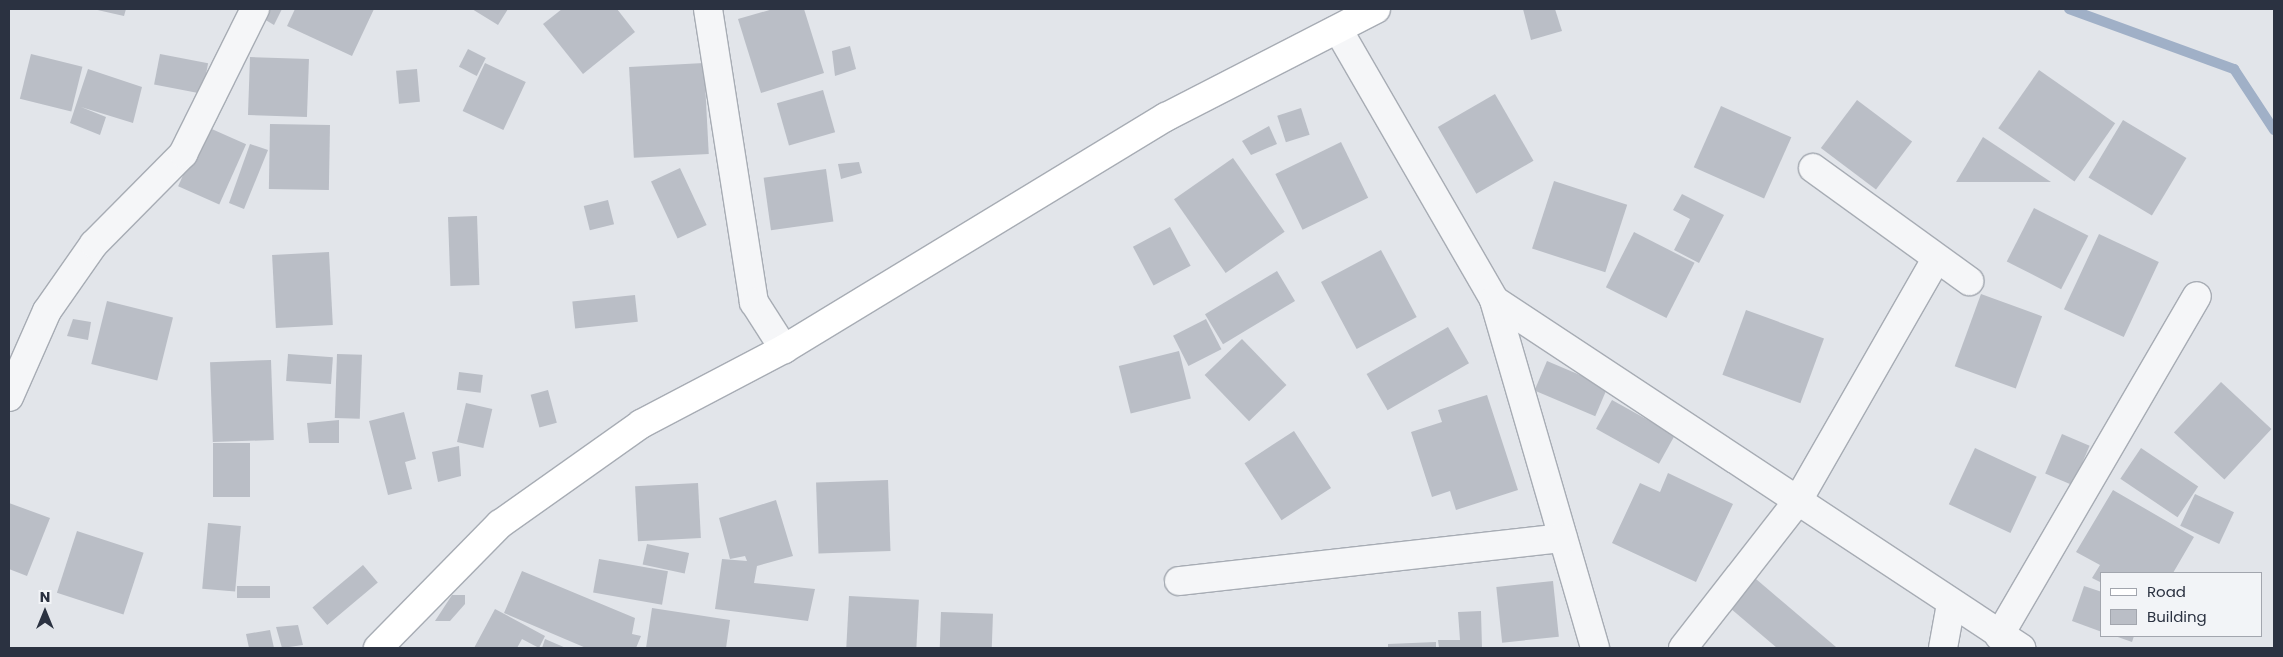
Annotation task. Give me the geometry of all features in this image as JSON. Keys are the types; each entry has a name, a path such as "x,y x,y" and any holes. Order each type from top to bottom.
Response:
{"main road":[{"path":"378,648 500,524 641,424 784,349 1166,117 1339,31 1376,9"}],"street":[{"path":"9,397 47,311 94,244 183,154 255,9"},
{"path":"708,9 754,302 784,349"},
{"path":"1339,31 1494,300 1594,648"},
{"path":"1813,168 1936,259 1969,281"},
{"path":"1683,648 1797,502 1936,259"},
{"path":"1494,300 2010,642 2196,296"},
{"path":"1179,581 1563,538"},
{"path":"1943,648 1951,604"}],"building":[{"path":"93,9 126,9 124,16"},
{"path":"263,9 282,9 274,25 259,16"},
{"path":"295,9 374,9 352,56 287,26"},
{"path":"472,9 508,9 498,25"},
{"path":"562,9 617,9 635,32 583,74 543,24"},
{"path":"773,9 804,9 824,73 761,93 738,19"},
{"path":"1523,9 1555,9 1562,31 1531,40"},
{"path":"850,46 856,69 835,76 832,51"},
{"path":"468,49 486,58 477,76 459,67"},
{"path":"31,54 82,67 71,111 20,99"},
{"path":"160,54 208,63 202,94 154,84"},
{"path":"250,57 309,59 307,117 248,115"},
{"path":"485,63 526,82 503,130 463,111"},
{"path":"704,63 709,154 634,158 629,67"},
{"path":"88,69 142,87 133,123 81,107 106,117 100,135 70,123"},
{"path":"417,69 420,102 399,104 396,71"},
{"path":"2039,70 2115,123 2074,182 1998,128"},
{"path":"823,90 835,132 789,146 777,103"},
{"path":"1495,94 1534,161 1476,194 1438,127"},
{"path":"1857,100 1912,142 1876,189 1821,148"},
{"path":"1721,106 1791,137 1764,199 1694,167"},
{"path":"1301,108 1310,135 1286,142 1277,116"},
{"path":"2123,120 2186,158 2152,216 2088,177"},
{"path":"270,124 330,125 329,190 269,189"},
{"path":"205,126 246,144 219,205 178,186"},
{"path":"1269,126 1277,144 1251,155 1242,141"},
{"path":"1983,137 2051,182 1956,182"},
{"path":"1341,142 1368,198 1303,230 1275,174"},
{"path":"250,144 268,150 244,209 229,203"},
{"path":"1233,158 1285,232 1226,273 1174,199"},
{"path":"859,162 862,173 841,179 838,164"},
{"path":"680,168 707,225 678,239 651,182"},
{"path":"826,169 833,221 771,230 764,178"},
{"path":"1554,181 1627,205 1605,272 1532,249"},
{"path":"1682,194 1724,215 1699,263 1674,250 1690,219 1673,210"},
{"path":"608,200 614,224 590,230 584,206"},
{"path":"2034,208 2088,236 2061,289 2007,261"},
{"path":"477,216 479,285 450,286 448,217"},
{"path":"1170,227 1191,266 1154,286 1133,247"},
{"path":"1634,232 1695,263 1666,318 1606,287"},
{"path":"2099,234 2159,262 2124,337 2064,309"},
{"path":"1381,250 1417,317 1357,349 1321,282"},
{"path":"329,252 333,325 276,328 272,255"},
{"path":"1277,271 1295,301 1223,344 1205,314"},
{"path":"1981,294 2042,316 2016,389 1955,366"},
{"path":"635,295 638,322 575,328 572,302"},
{"path":"107,301 173,317 157,381 91,364"},
{"path":"1746,310 1824,338 1800,403 1722,375"},
{"path":"73,319 91,322 88,340 67,336"},
{"path":"1206,319 1221,349 1188,366 1173,336"},
{"path":"1448,327 1469,363 1388,410 1367,374"},
{"path":"1242,339 1286,385 1249,421 1205,375"},
{"path":"1179,351 1191,399 1131,414 1119,366"},
{"path":"288,354 333,357 331,384 286,381"},
{"path":"337,354 362,355 360,419 335,418"},
{"path":"271,360 274,440 213,442 210,362"},
{"path":"1547,361 1608,387 1595,416 1534,390"},
{"path":"459,372 483,375 481,393 457,390"},
{"path":"2221,382 2271,429 2224,480 2174,432"},
{"path":"548,390 557,423 539,428 531,395"},
{"path":"1487,395 1518,490 1456,510 1450,491 1432,497 1411,432 1442,422 1438,410"},
{"path":"1612,400 1675,435 1659,464 1596,429"},
{"path":"466,403 492,409 483,448 457,442"},
{"path":"404,412 416,459 405,462 412,489 388,495 369,421"},
{"path":"339,420 339,443 309,443 307,423"},
{"path":"1294,431 1331,488 1282,520 1245,463"},
{"path":"2062,434 2090,446 2073,485 2045,474"},
{"path":"213,443 250,443 250,497 213,497"},
{"path":"459,446 461,476 438,482 432,452"},
{"path":"1975,448 2037,477 2010,533 1949,504"},
{"path":"2141,448 2198,487 2178,517 2120,479"},
{"path":"1668,473 1733,504 1696,582 1612,543 1640,483 1660,492"},
{"path":"888,480 890,551 819,553 816,483"},
{"path":"698,483 701,538 638,541 635,486"},
{"path":"2113,490 2194,537 2174,572 2100,572 2100,582 2092,578 2100,565 2076,552"},
{"path":"2195,494 2234,512 2219,544 2180,526"},
{"path":"776,500 793,556 757,566 754,583 815,589 808,621 715,609 722,559 747,561 745,556 730,559 719,518"},
{"path":"9,503 50,518 27,576 9,569"},
{"path":"208,523 241,526 235,592 202,589"},
{"path":"77,531 144,553 123,614 57,593"},
{"path":"647,544 689,553 685,573 643,565"},
{"path":"599,559 668,571 662,605 593,592"},
{"path":"363,565 378,583 327,625 312,607"},
{"path":"522,571 635,618 632,634 641,636 636,648 586,648 504,613"},
{"path":"1756,579 1836,647 1777,648 1730,608"},
{"path":"1553,581 1559,637 1502,643 1496,587"},
{"path":"237,586 270,586 270,598 237,598"},
{"path":"2084,586 2100,591 2100,631 2072,621"},
{"path":"452,595 465,595 465,604 450,621 435,621"},
{"path":"849,596 919,600 916,648 846,648"},
{"path":"652,608 730,620 726,648 646,648"},
{"path":"495,609 545,636 539,648 522,639 517,648 474,648"},
{"path":"1481,611 1482,648 1439,648 1438,640 1460,640 1458,612"},
{"path":"941,612 993,614 992,648 940,648"},
{"path":"298,625 303,645 282,648 276,627"},
{"path":"270,630 274,648 249,648 246,634"},
{"path":"2118,637 2134,637 2132,642"},
{"path":"545,639 566,648 542,648"},
{"path":"1436,642 1436,648 1388,648 1388,644"}],"waterway":[{"path":"2069,9 2234,69 2274,130"}]}
